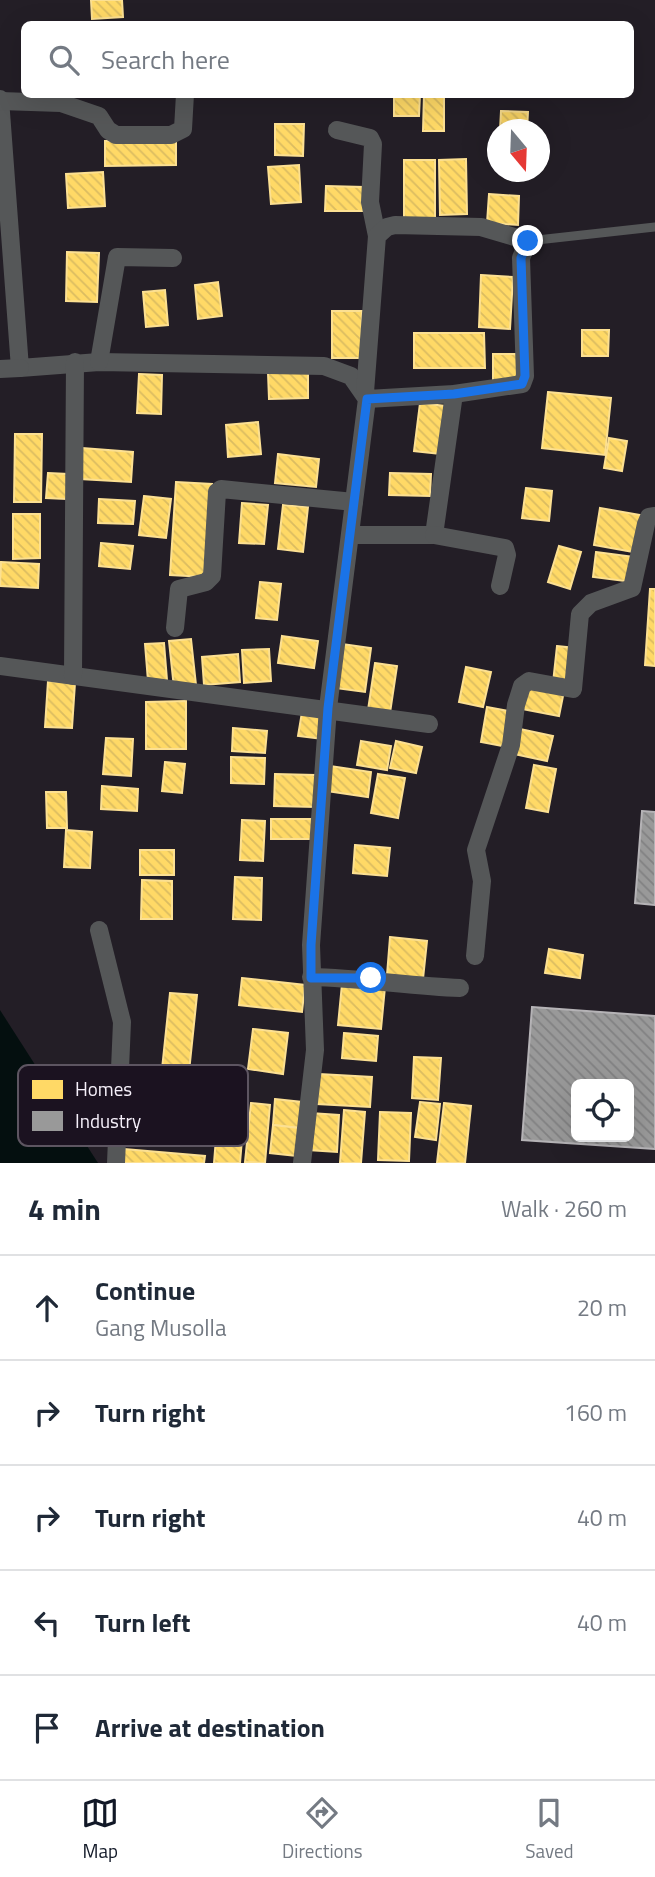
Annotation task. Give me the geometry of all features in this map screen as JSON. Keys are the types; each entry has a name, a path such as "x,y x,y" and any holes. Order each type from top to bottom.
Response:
{"street":[{"path":"20,368 0,100 61,103 95,114 116,135 171,135 183,129 185,98"},
{"path":"302,1163 315,1050 311,945 328,708 366,395 377,236 370,202 373,144 370,138 363,135 337,130"},
{"path":"366,395 454,394 522,384 525,376 521,258 528,241 481,227 395,225 387,227 377,236"},
{"path":"99,362 117,257 173,258"},
{"path":"73,676 75,362"},
{"path":"0,369 75,362 324,366 351,376 366,395"},
{"path":"434,535 454,394"},
{"path":"175,628 179,589 206,582 212,576 217,492 221,489 354,502"},
{"path":"475,956 482,881 476,850 511,745 516,705 522,686 529,681 573,689 580,614 591,603 632,589 646,524 649,517 655,516"},
{"path":"351,535 434,535 505,548 507,555 500,586"},
{"path":"0,666 328,708 429,724"},
{"path":"99,930 122,1022 120,1065"},
{"path":"311,978 371,978 416,986 460,988"}],"lane":[{"path":"528,241 655,227"}],"shaded area":[{"path":"0,1010 35,1065 18,1065 18,1146 87,1146 98,1163 0,1163"}],"building: Homes":[{"path":"91,0 122,0 123,17 92,19"},
{"path":"394,98 420,98 419,116 394,116"},
{"path":"424,98 444,98 444,131 423,131"},
{"path":"501,111 528,112 528,119 501,119"},
{"path":"275,124 304,124 303,156 275,155"},
{"path":"176,139 176,165 105,166 105,141"},
{"path":"466,159 467,214 440,215 439,160"},
{"path":"404,160 435,160 435,219 404,218"},
{"path":"299,165 301,202 271,204 268,167"},
{"path":"103,172 105,206 68,208 66,174"},
{"path":"326,186 364,187 363,211 325,211"},
{"path":"489,194 519,196 518,225 487,223"},
{"path":"67,252 99,253 97,302 66,301"},
{"path":"481,275 513,277 510,329 479,327"},
{"path":"218,282 222,316 198,319 195,285"},
{"path":"165,290 168,325 146,327 143,292"},
{"path":"332,311 362,311 361,358 332,358"},
{"path":"582,330 609,330 608,356 582,356"},
{"path":"414,333 484,333 485,368 414,368"},
{"path":"493,354 517,354 517,380 493,380"},
{"path":"268,373 308,373 308,398 269,399"},
{"path":"139,374 162,375 161,414 137,413"},
{"path":"548,392 611,398 605,455 542,448"},
{"path":"420,403 445,406 440,454 414,451"},
{"path":"258,422 261,454 228,457 226,425"},
{"path":"15,434 42,434 41,502 14,502"},
{"path":"609,438 627,441 622,471 604,468"},
{"path":"82,448 133,452 131,482 80,479"},
{"path":"278,454 319,459 316,487 275,483"},
{"path":"48,473 68,474 66,499 46,498"},
{"path":"390,473 431,474 430,496 389,495"},
{"path":"176,482 212,484 206,577 170,575"},
{"path":"526,488 552,491 549,521 522,518"},
{"path":"144,496 171,499 166,538 139,535"},
{"path":"99,499 135,501 133,524 98,523"},
{"path":"242,503 268,505 264,544 239,543"},
{"path":"283,505 308,507 303,552 278,549"},
{"path":"600,508 646,516 639,553 594,545"},
{"path":"13,514 40,514 40,558 13,559"},
{"path":"101,543 133,546 130,569 99,566"},
{"path":"559,546 581,552 570,589 548,582"},
{"path":"596,552 635,557 632,582 593,577"},
{"path":"1,562 39,564 38,588 0,586"},
{"path":"260,582 281,584 277,620 256,618"},
{"path":"650,589 655,589 655,666 645,665"},
{"path":"282,636 318,641 314,668 278,663"},
{"path":"191,639 196,685 174,688 169,641"},
{"path":"164,643 167,680 148,681 145,644"},
{"path":"342,644 371,648 365,692 335,688"},
{"path":"557,646 575,648 571,686 553,683"},
{"path":"269,649 271,681 244,683 242,650"},
{"path":"238,654 240,682 204,685 202,657"},
{"path":"375,663 397,666 390,713 368,710"},
{"path":"466,667 491,672 483,707 459,702"},
{"path":"48,681 75,683 72,728 45,727"},
{"path":"528,684 564,691 559,716 522,709"},
{"path":"186,701 186,749 146,749 146,702"},
{"path":"487,707 514,712 508,747 481,742"},
{"path":"302,712 326,715 322,739 298,736"},
{"path":"233,728 267,731 265,753 232,751"},
{"path":"520,729 553,736 547,761 514,754"},
{"path":"106,738 133,739 131,776 103,774"},
{"path":"361,741 391,746 387,770 357,765"},
{"path":"396,741 422,747 416,773 390,768"},
{"path":"231,757 265,758 264,784 231,783"},
{"path":"165,762 185,764 182,793 162,791"},
{"path":"534,765 556,769 548,812 526,808"},
{"path":"330,766 371,772 368,797 326,791"},
{"path":"275,774 315,775 315,807 274,806"},
{"path":"378,774 405,778 398,818 371,813"},
{"path":"102,786 138,789 137,811 101,809"},
{"path":"46,792 66,792 67,828 47,828"},
{"path":"271,819 314,819 314,839 271,839"},
{"path":"242,820 265,821 263,861 240,860"},
{"path":"66,830 92,832 90,868 64,867"},
{"path":"355,845 390,848 387,876 353,873"},
{"path":"140,850 174,850 174,875 140,875"},
{"path":"235,877 262,878 261,920 233,919"},
{"path":"142,880 172,881 172,919 141,919"},
{"path":"390,937 427,941 423,979 387,975"},
{"path":"549,949 583,955 580,978 545,973"},
{"path":"242,978 305,985 302,1012 239,1005"},
{"path":"342,984 385,987 381,1029 338,1025"},
{"path":"170,993 197,995 190,1065 162,1065"},
{"path":"253,1029 288,1033 283,1074 248,1069"},
{"path":"344,1033 378,1036 376,1061 342,1058"},
{"path":"414,1057 441,1058 438,1100 412,1098"},
{"path":"319,1074 372,1077 370,1107 317,1104"},
{"path":"275,1099 302,1102 299,1128 273,1125"},
{"path":"420,1102 440,1104 436,1140 415,1137"},
{"path":"251,1103 270,1105 265,1163 245,1162"},
{"path":"444,1103 471,1106 465,1163 437,1163"},
{"path":"344,1110 365,1112 361,1163 340,1163"},
{"path":"380,1112 411,1113 409,1161 378,1160"},
{"path":"310,1113 339,1115 337,1152 308,1150"},
{"path":"273,1125 299,1128 296,1156 270,1153"},
{"path":"215,1146 241,1146 240,1163 214,1163"},
{"path":"124,1149 205,1156 204,1163 123,1163"}],"building: Industry":[{"path":"642,811 655,812 655,905 635,903"},
{"path":"532,1007 655,1016 655,1149 522,1140"}],"route":[{"path":"371,978 311,978 328,708 367,399 454,394 522,384 525,376 521,258 528,241"}]}
